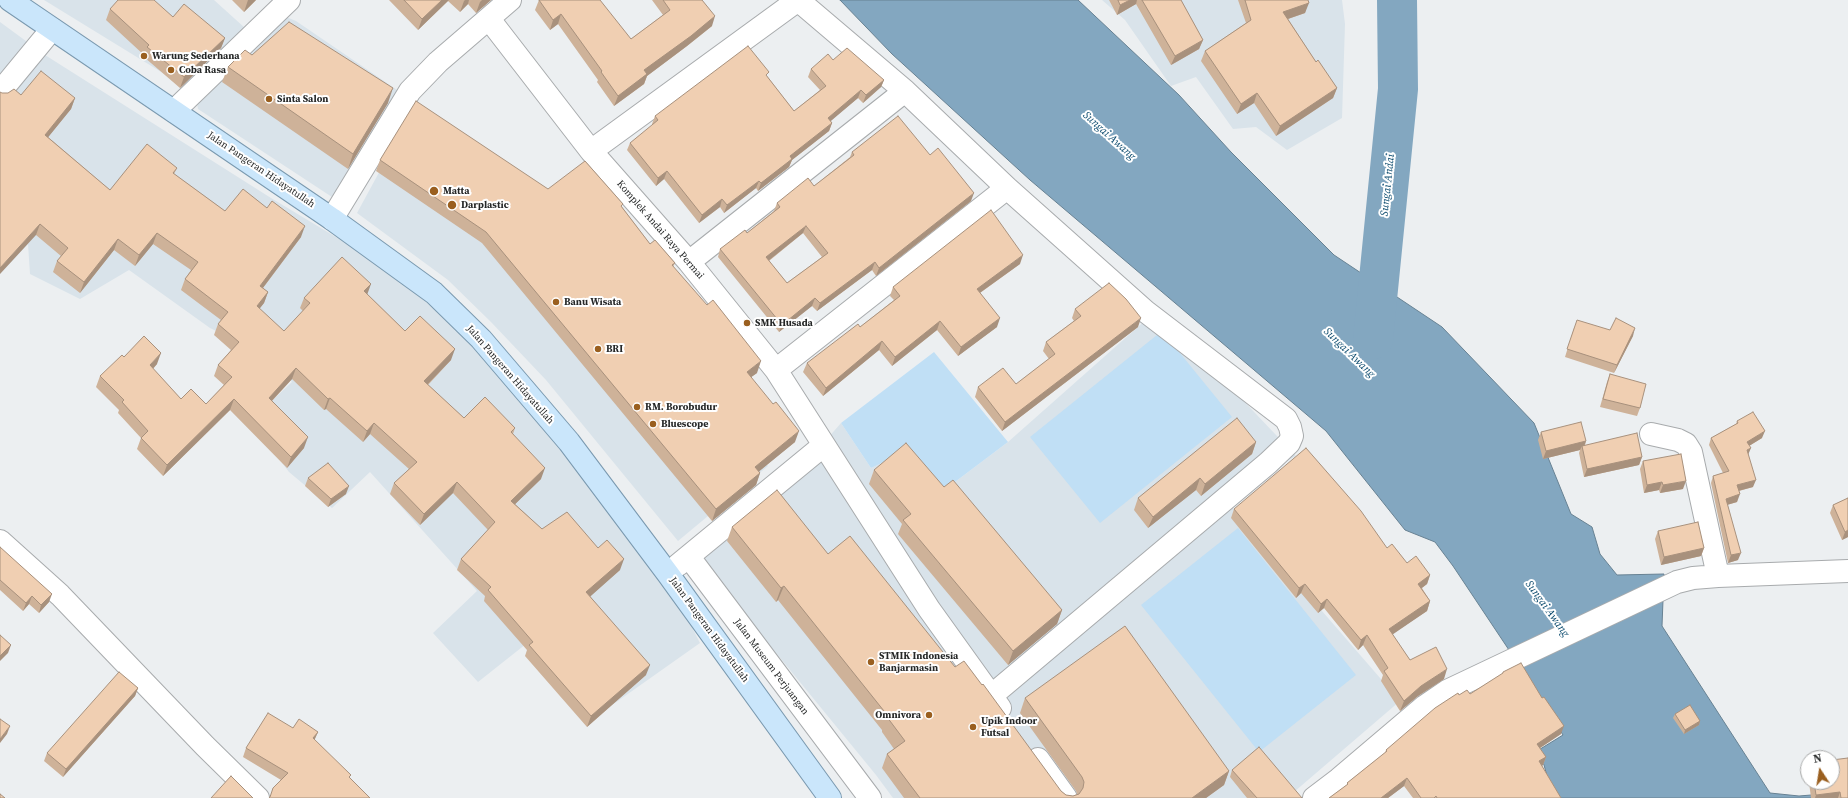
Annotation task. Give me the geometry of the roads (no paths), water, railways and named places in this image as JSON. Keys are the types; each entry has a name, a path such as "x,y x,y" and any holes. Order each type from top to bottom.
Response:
{"main road":[{"name":"Jalan Pangeran Hidayatullah","path":"10,0 332,219 434,292 481,339 569,442 668,574 830,798"}],"street":[{"path":"174,111 290,0"},
{"path":"332,219 410,91 438,62 510,0"},
{"path":"591,151 798,0 905,91 1007,188 1145,311 1279,414 1290,427 1292,436 1289,443 1268,463 991,696"},
{"name":"Komplek Andai Raya Permai","path":"489,19 591,151 689,262 776,370 929,609 1010,721"},
{"path":"0,92 52,29"},
{"path":"689,262 905,91"},
{"path":"776,370 1007,188"},
{"path":"1651,434 1678,440 1686,444 1691,452 1718,576"},
{"path":"668,574 824,445"},
{"path":"0,541 60,595 205,746 258,798"},
{"name":"Jalan Museum Perjuangan","path":"689,557 870,798"},
{"path":"1314,798 1340,779 1425,706 1446,691 1677,582 1693,578 1718,576 1848,571"},
{"path":"1024,740 1066,798"}],"water":[{"name":"Sungai Awang","path":"840,0 1078,0 1179,95 1231,152 1334,255 1442,327 1534,423 1571,514 1592,527 1600,554 1617,575 1664,574 1662,626 1770,793 1799,796 1848,792 1848,798 1553,798 1544,765 1537,751 1563,735 1507,647 1453,566 1435,542 1405,530 1326,431 1030,180 892,54"}],"waterway":[{"name":"Sungai Andai","path":"1373,339 1398,89 1397,0"}],"place":[{"name":"Warung Sederhana","path":"144,56"},
{"name":"Coba Rasa","path":"171,70"},
{"name":"Sinta Salon","path":"269,99"},
{"name":"Matta","path":"434,191"},
{"name":"Darplastic","path":"452,205"},
{"name":"Banu Wisata","path":"556,302"},
{"name":"SMK Husada","path":"747,323"},
{"name":"BRI","path":"598,349"},
{"name":"RM. Borobudur","path":"637,407"},
{"name":"Bluescope","path":"653,424"},
{"name":"STMIK Indonesia Banjarmasin","path":"871,662"},
{"name":"Omnivora","path":"929,715"},
{"name":"Upik Indoor Futsal","path":"973,727"}]}
